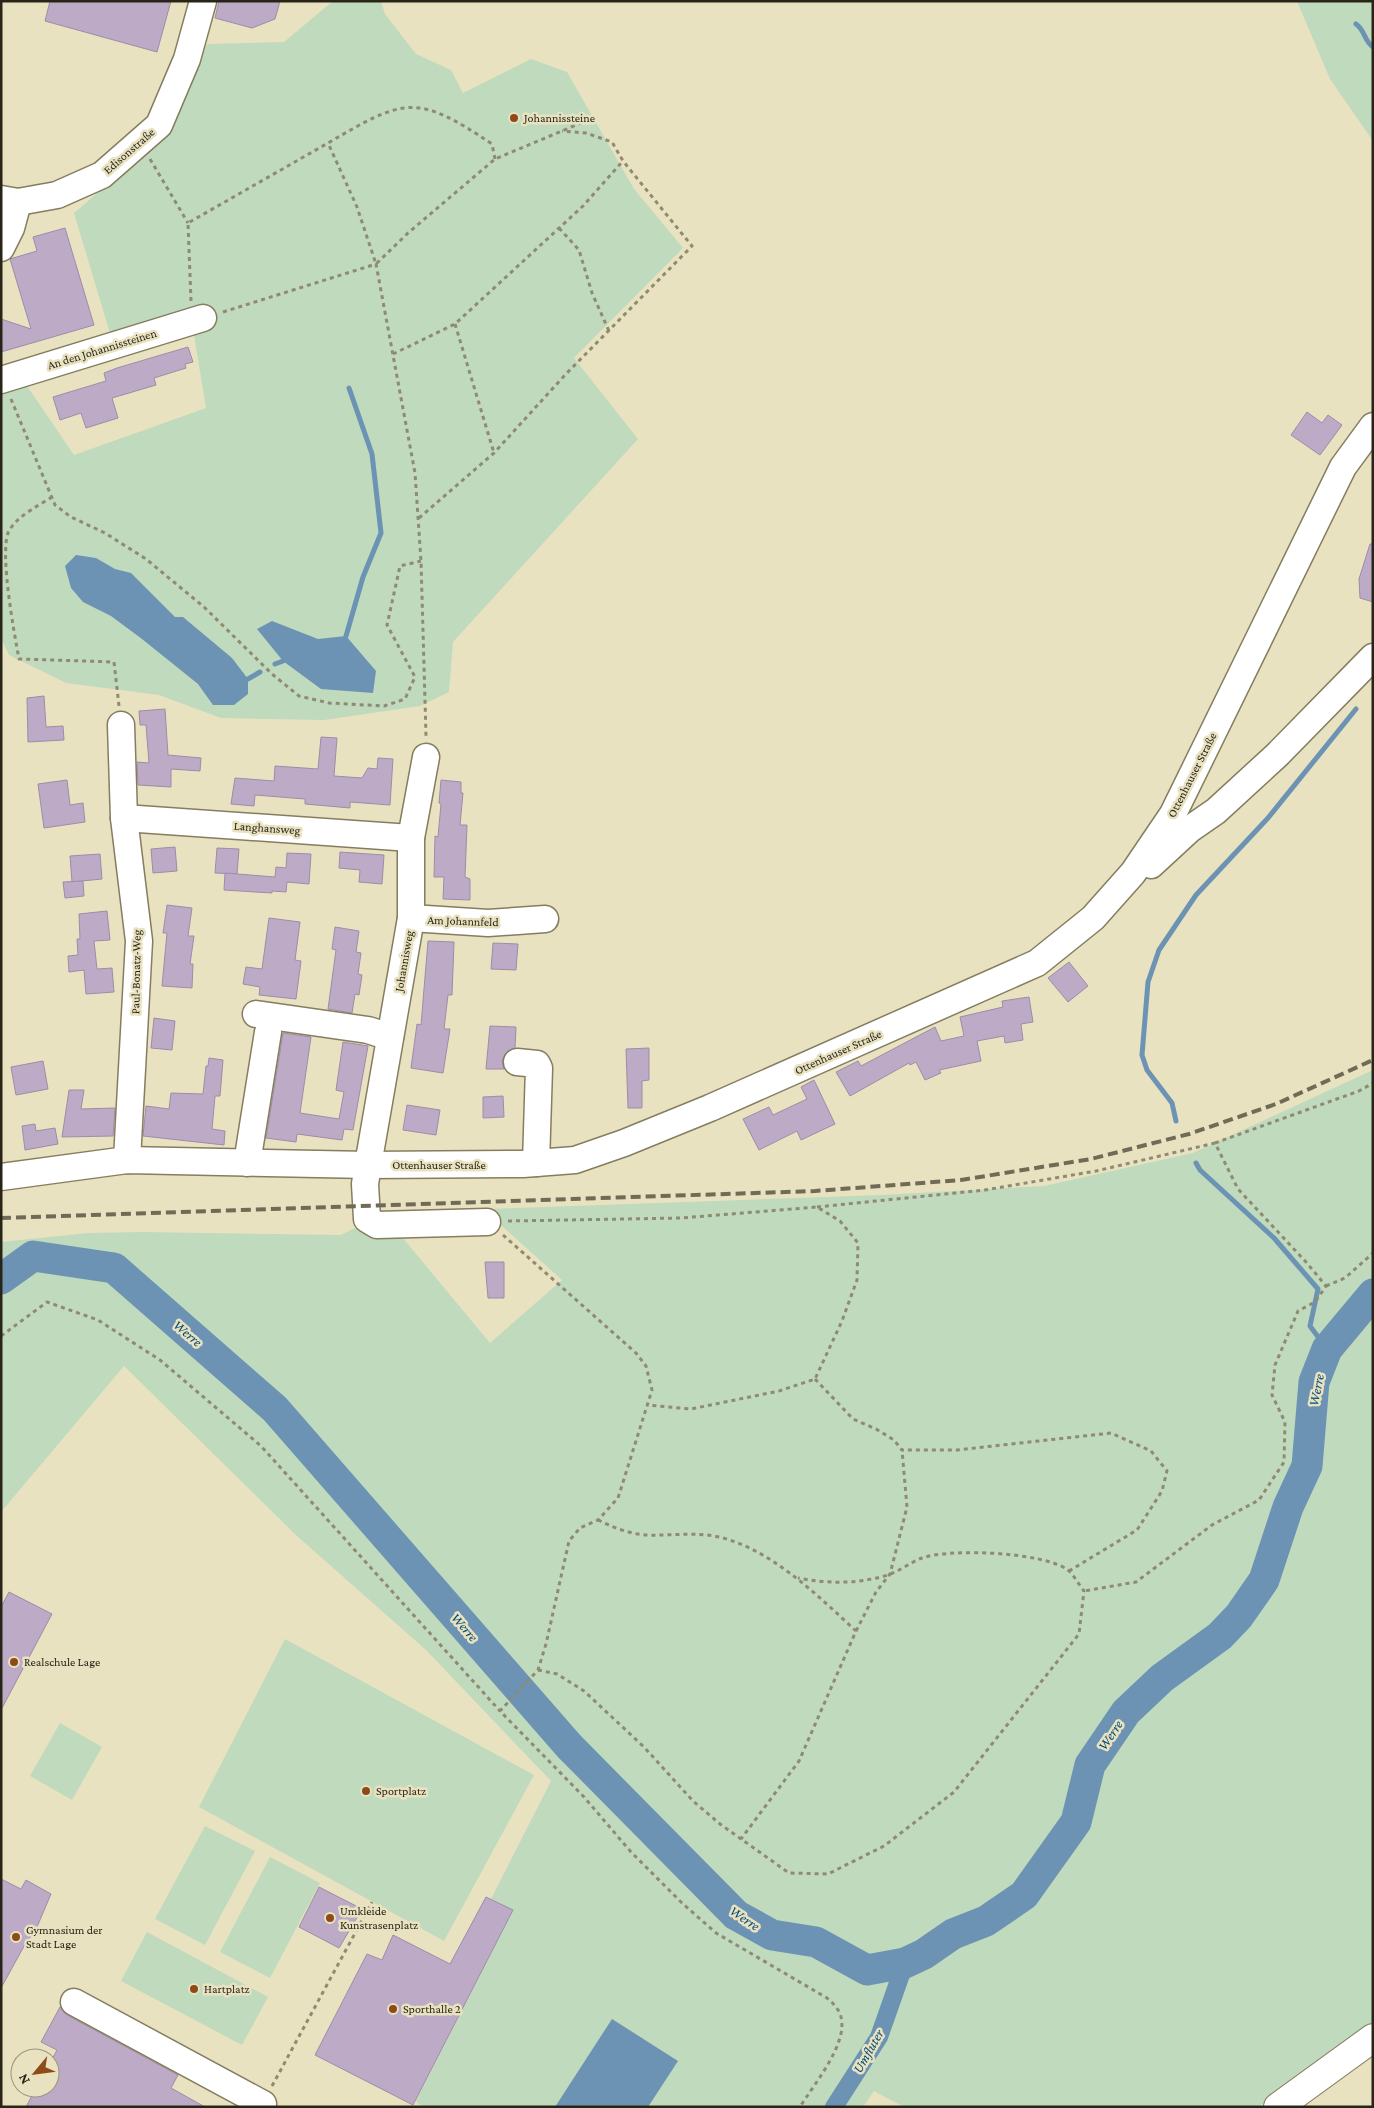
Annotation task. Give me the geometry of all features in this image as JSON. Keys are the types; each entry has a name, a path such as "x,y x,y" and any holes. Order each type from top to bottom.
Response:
{"main road":[{"path":"1278,2107 1373,2038"}],"street":[{"name":"Edisonstraße","path":"10,201 57,195 102,175 159,125 187,59 203,1"},
{"path":"1,248 11,228 10,201"},
{"name":"An den Johannissteinen","path":"2,380 198,320"},
{"name":"Ottenhauser Straße","path":"1,1176 127,1160 368,1165 536,1163 575,1160 624,1143 710,1108 1037,964 1093,918 1133,872 1173,814 1343,467 1373,426"},
{"path":"1133,872 1147,869 1190,829 1216,811 1277,755 1373,657"},
{"name":"Paul-Bonatz-Weg","path":"121,725 124,818 139,941 127,1160"},
{"name":"Johannisweg","path":"426,757 411,838 411,918 368,1165 365,1206 367,1219 377,1225 487,1222"},
{"name":"Langhansweg","path":"124,818 411,838"},
{"name":"Am Johannfeld","path":"411,918 488,923 545,919"},
{"path":"247,1162 262,1023 368,1030 390,1036"},
{"path":"517,1062 537,1064 539,1068 536,1163"},
{"path":"74,2002 262,2106"}],"path":[{"path":"188,223 376,115 403,106 432,110 460,123 492,144 495,159"},
{"path":"140,142 188,223 198,320 376,264 408,233 495,159 581,123"},
{"path":"418,518 494,453 565,375 692,246 623,161 612,142 586,133 561,131"},
{"path":"328,143 357,207 376,264 415,474 421,561 426,757"},
{"path":"393,354 455,324 583,206 623,161"},
{"path":"559,228 579,250 592,293 609,331"},
{"path":"455,324 494,453"},
{"path":"2,380 55,505 72,517 105,533 146,559 204,607 272,674 299,696 329,703 384,706 405,699 415,677 387,625 400,566 421,561"},
{"path":"52,497 27,513 8,532 5,545 7,584 18,659 114,662 121,725"},
{"path":"487,1222 681,1218 817,1207 985,1190 1096,1171 1215,1143 1359,1090 1373,1083"},
{"path":"1215,1143 1238,1190 1326,1286"},
{"path":"647,1405 691,1409 779,1391 815,1379 842,1321 857,1280 858,1242 840,1221 817,1207"},
{"path":"487,1222 636,1353 646,1366 652,1390 618,1498 598,1520 580,1528 569,1541 546,1644 538,1670 500,1711"},
{"path":"1084,1591 1136,1582 1212,1525 1260,1500 1284,1462 1285,1422 1272,1395 1275,1365 1298,1311 1315,1302 1326,1286 1345,1278 1373,1253"},
{"path":"1,1336 47,1302 98,1320 160,1360 261,1446 500,1711 584,1797 631,1852 682,1903 716,1933 827,1998 836,2006 841,2017 841,2039 800,2107"},
{"path":"741,1839 799,1761 856,1630 876,1592 890,1574 907,1507 902,1450 894,1440 853,1418 815,1379"},
{"path":"902,1450 957,1450 1111,1433 1151,1451 1167,1471 1162,1491 1137,1530 1069,1571"},
{"path":"598,1520 609,1526 644,1535 691,1534 715,1536 739,1543 798,1578 856,1630"},
{"path":"538,1670 557,1674 584,1691 644,1747 693,1801 720,1824 789,1873 828,1874 884,1846 954,1792 1079,1634 1084,1591 1069,1571 1053,1562 1023,1555 941,1554 922,1558 890,1574 846,1584 822,1583 798,1578"},
{"path":"262,2106 372,1902"}],"green space":[{"path":"333,1 381,1 385,14 416,54 451,70 463,93 531,59 567,72 634,189 683,248 574,358 638,439 453,642 449,692 420,706 324,720 221,718 159,695 66,683 9,655 1,639 1,387 23,380 74,455 206,408 193,329 112,340 74,213 137,159 177,115 207,44 284,42"},
{"path":"1297,1 1373,1 1373,141 1330,79"},
{"path":"1373,1070 1373,2026 1258,2107 904,2107 874,2091 863,2107 422,2107 416,2101 513,1910 491,1899 551,1781 426,1650 297,1536 124,1366 1,1512 1,1242 88,1233 341,1235 359,1226 397,1231 490,1343 562,1280 494,1219 379,1213 880,1195 1044,1186 1193,1153"},
{"name":"Sportplatz","path":"285,1639 534,1775 444,1941 199,1807"},
{"path":"60,1723 102,1747 72,1800 30,1776"},
{"name":"Hartplatz","path":"205,1826 255,1851 205,1945 155,1919"},
{"name":"Hartplatz","path":"270,1857 320,1883 270,1978 220,1952"},
{"name":"Hartplatz","path":"147,1932 268,1997 242,2045 121,1981"}],"water":[{"path":"76,555 96,558 115,569 131,573 175,617 183,617 232,658 248,679 248,694 234,705 213,705 198,684 142,639 111,616 83,602 71,588 65,566"},
{"path":"272,621 318,639 346,636 376,671 373,693 321,689 283,661 257,629"},
{"path":"612,2019 678,2061 648,2107 555,2107"}],"building":[{"path":"50,1 171,1 157,52 45,21"},
{"path":"219,1 280,1 275,19 252,28 215,18"},
{"path":"65,228 94,325 1,352 1,319 31,329 10,259 37,251 33,237"},
{"path":"188,347 193,362 185,364 186,368 154,378 156,385 112,398 118,418 86,428 81,413 60,420 53,397 106,381 104,373 117,368"},
{"path":"1307,412 1322,423 1328,415 1342,425 1320,455 1291,435"},
{"path":"1370,544 1373,544 1373,602 1360,598 1359,579"},
{"path":"44,696 46,727 63,726 64,740 28,742 27,698"},
{"path":"165,709 168,755 201,758 200,771 171,769 171,787 138,785 137,762 149,763 146,725 140,725 139,711"},
{"path":"321,737 337,738 334,776 362,778 368,768 377,769 378,758 393,759 390,805 350,802 350,808 305,804 305,799 255,795 254,806 231,804 235,778 274,781 275,766 318,769"},
{"path":"67,780 70,805 83,803 85,822 44,828 38,784"},
{"path":"441,780 461,782 461,793 463,793 460,825 467,825 465,877 470,879 470,900 443,899 444,877 434,877 435,836 438,837"},
{"path":"175,847 177,871 153,873 151,849"},
{"path":"217,848 239,849 237,874 215,873"},
{"path":"340,852 384,855 382,884 359,882 360,870 339,868"},
{"path":"287,853 311,854 309,884 287,882 286,892 272,891 272,893 224,890 225,873 275,877 276,867 286,868"},
{"path":"100,854 102,879 72,882 70,856"},
{"path":"83,881 84,896 65,898 63,882"},
{"path":"167,905 192,908 188,936 194,936 190,964 193,964 192,988 162,986 167,933 163,933"},
{"path":"107,911 110,940 94,941 97,969 112,968 114,992 86,994 84,970 69,972 68,956 78,955 77,939 80,939 79,914"},
{"path":"269,918 300,922 295,960 301,961 296,999 259,995 260,987 243,984 246,967 262,969"},
{"path":"335,927 359,931 356,952 361,953 358,974 362,975 359,995 355,994 352,1013 328,1009 336,950 332,949"},
{"path":"428,941 454,942 452,995 448,995 444,1029 450,1029 443,1073 411,1068 417,1024 421,1025"},
{"path":"493,943 518,944 516,970 491,969"},
{"path":"1069,962 1088,986 1068,1002 1048,978"},
{"path":"1029,997 1033,1022 1021,1024 1023,1040 1005,1043 1004,1036 977,1041 981,1061 939,1070 941,1073 925,1080 916,1062 910,1065 909,1063 850,1096 836,1072 858,1061 861,1066 935,1027 941,1041 964,1036 960,1017 1003,1007 1002,1001"},
{"path":"154,1018 175,1021 172,1050 151,1048"},
{"path":"490,1026 516,1027 515,1048 505,1054 502,1061 504,1069 486,1069"},
{"path":"283,1033 311,1037 300,1113 339,1119 344,1092 336,1090 343,1042 368,1046 353,1130 344,1129 342,1140 297,1134 296,1142 266,1138"},
{"path":"649,1048 649,1080 642,1081 642,1108 628,1108 626,1049"},
{"path":"209,1058 223,1060 220,1096 215,1096 212,1129 225,1131 224,1145 143,1136 146,1106 169,1109 171,1093 203,1094 206,1066 208,1066"},
{"path":"43,1061 48,1089 16,1095 11,1067"},
{"path":"814,1080 835,1124 801,1140 797,1131 759,1150 743,1119 769,1107 773,1115 807,1099 801,1087"},
{"path":"69,1090 84,1090 81,1109 115,1108 113,1136 62,1137"},
{"path":"503,1096 504,1117 483,1118 483,1097"},
{"path":"407,1105 440,1110 436,1135 403,1130"},
{"path":"35,1124 36,1131 55,1128 58,1144 25,1150 22,1126"},
{"path":"485,1262 504,1262 504,1298 488,1298"},
{"name":"Realschule Lage","path":"9,1592 52,1614 1,1710 1,1607"},
{"name":"Gymnasium der Stadt Lage","path":"1,1879 21,1889 26,1880 51,1894 37,1927 1,1988"},
{"name":"Umkleide Kunstrasenplatz","path":"319,1887 362,1909 339,1948 299,1927"},
{"path":"486,1897 513,1910 413,2105 315,2055 367,1954 382,1960 393,1935 450,1964"},
{"path":"60,2007 67,2015 178,2075 171,2088 205,2107 26,2107 31,2098 60,2098 60,2048 53,2048 41,2042"}],"waterway":[{"path":"1356,24 1373,47"},
{"path":"346,636 363,577 381,533 372,454 349,388"},
{"path":"275,664 283,661"},
{"path":"248,679 260,672"},
{"path":"1176,1121 1172,1103 1147,1070 1142,1055 1148,982 1159,950 1196,895 1268,818 1356,709"},
{"path":"1196,1163 1200,1170 1274,1238 1318,1289 1310,1326 1327,1349"},
{"name":"Werre","path":"1,1279 33,1256 114,1268 275,1409 569,1746 736,1915 772,1935 816,1942 867,1970 905,1963 924,1954 953,1934 986,1921 1024,1895 1076,1822 1090,1765 1126,1712 1162,1678 1220,1636 1239,1616 1264,1580 1288,1507 1307,1466 1314,1382 1327,1349 1373,1294"},
{"name":"Umfluter","path":"834,2107 879,2037 905,1963"}],"railway":[{"path":"1,1218 815,1191 961,1180 1091,1159 1189,1134 1276,1104 1373,1060"}],"place":[{"name":"Johannissteine","path":"514,118"},
{"name":"Realschule Lage","path":"14,1662"},
{"name":"Sportplatz","path":"366,1791"},
{"name":"Umkleide Kunstrasenplatz","path":"330,1918"},
{"name":"Gymnasium der Stadt Lage","path":"16,1937"},
{"name":"Hartplatz","path":"194,1989"},
{"name":"Sporthalle 2","path":"393,2009"}]}
